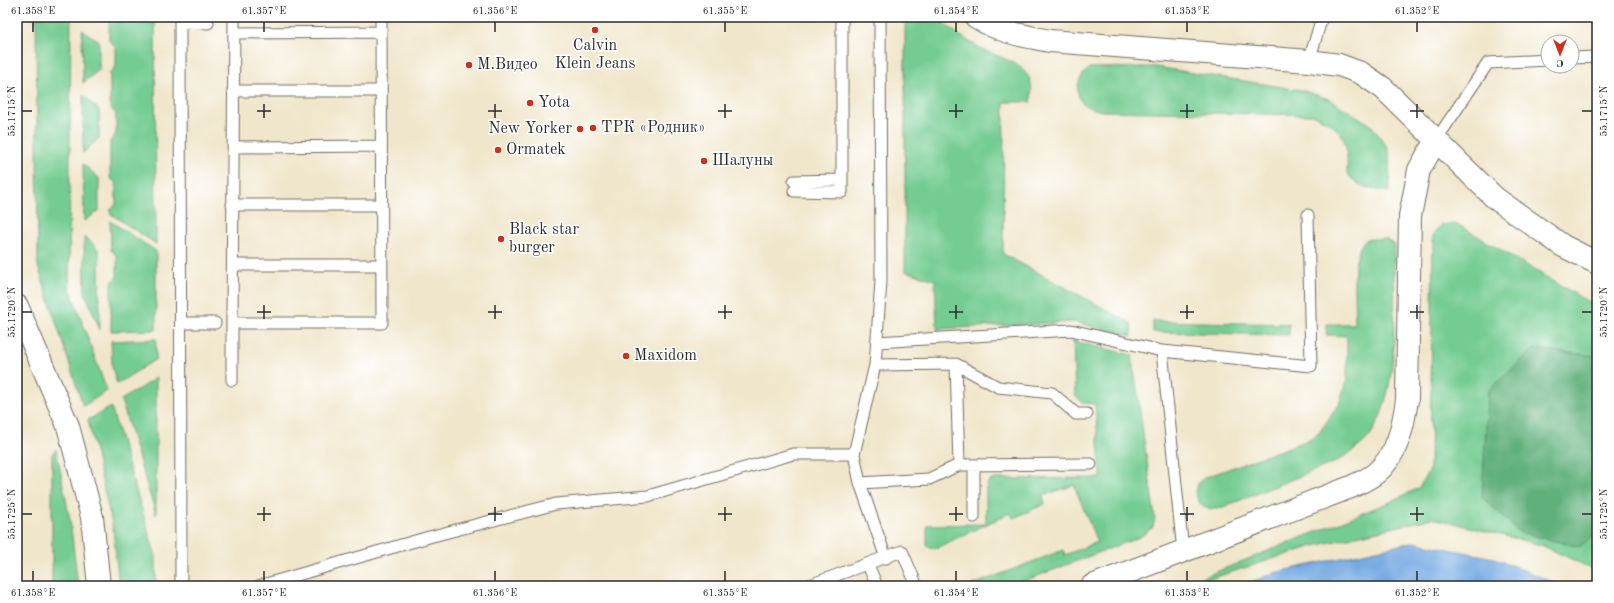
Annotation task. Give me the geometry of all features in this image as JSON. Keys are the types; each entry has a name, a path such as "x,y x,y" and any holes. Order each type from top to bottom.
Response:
{"street":[{"path":"976,17 992,27 1018,36 1050,41 1309,61 1339,65 1361,74 1383,88 1495,198 1563,246 1597,263"},
{"path":"1092,586 1351,487 1376,473 1392,454 1403,427 1407,400 1410,216 1419,170 1436,140"},
{"path":"17,306 68,426 92,517 99,586"}],"lane":[{"path":"232,380 234,17"},
{"path":"232,323 382,323 381,17"},
{"path":"794,186 842,192 842,17"},
{"path":"880,17 881,281 875,365 854,454 860,483 886,558"},
{"path":"1309,61 1322,17"},
{"path":"181,586 180,20 208,23"},
{"path":"234,33 381,32"},
{"path":"1580,58 1597,57"},
{"path":"1436,140 1488,63 1540,60"},
{"path":"233,91 381,91"},
{"path":"233,147 381,146"},
{"path":"232,205 381,205"},
{"path":"877,342 1071,330 1162,351 1311,366 1308,214"},
{"path":"233,265 382,265"},
{"path":"181,323 215,323"},
{"path":"1162,351 1183,551"},
{"path":"875,365 956,364 998,387 1052,393 1076,414 1087,414"},
{"path":"956,364 959,465"},
{"path":"259,586 556,504 648,496 793,454 854,454"},
{"path":"860,483 929,478 959,465 1091,464"},
{"path":"974,465 974,517"},
{"path":"807,586 868,565 902,551 917,586"},
{"path":"868,565 877,586"}],"green space":[{"path":"36,17 71,17 69,286 107,391 83,406 38,266"},
{"path":"109,17 155,17 156,244 111,214 110,210 116,204 116,183 110,178 110,141 116,134 116,113 110,108 110,72 116,67 116,47 109,41"},
{"path":"905,17 937,17 968,41 1013,63 1025,72 1031,84 1031,102 1004,102 1003,254 1131,323 1132,336 1074,322 937,329 935,280 905,271"},
{"path":"82,30 99,41 99,70 83,83"},
{"path":"1156,67 1301,90 1329,99 1371,125 1389,149 1390,192 1366,187 1351,178 1347,173 1347,153 1343,138 1333,126 1314,115 1103,111 1087,106 1081,101 1078,85 1082,75 1090,68"},
{"path":"83,95 99,110 99,138 83,153"},
{"path":"83,164 99,178 99,211 84,221"},
{"path":"110,221 156,251 156,330 111,331 111,283 117,277 117,256 111,250"},
{"path":"1457,224 1597,307 1597,571 1541,545 1433,518 1310,547 1188,586 1181,586 1390,502 1419,488 1430,468 1433,234 1440,225"},
{"path":"84,237 87,238 99,250 100,330 85,292"},
{"path":"1366,239 1385,239 1394,244 1394,342 1392,368 1388,393 1381,415 1371,434 1360,445 1338,461 1218,509 1202,506 1195,491 1199,482 1206,477 1306,441 1319,433 1339,404 1347,379 1347,336 1326,335 1327,324 1355,324 1355,267 1357,256"},
{"path":"1153,321 1289,324 1289,335 1153,332"},
{"path":"156,339 156,359 117,384 112,367 111,341"},
{"path":"1073,341 1132,355 1155,518 1153,527 1140,537 1011,586 970,586 1063,550 1065,555 1097,542 1074,485 1043,496 1045,504 1013,518 1010,513 934,549 927,546 927,525 986,524 986,488 989,481 995,479 1101,478 1095,404 1084,403 1075,396"},
{"path":"1534,349 1597,356 1597,534 1579,547 1519,532 1482,497 1488,391"},
{"path":"156,378 156,515 121,400"},
{"path":"111,407 156,557 156,586 119,586 113,529 88,420"},
{"path":"56,449 70,520 78,586 52,586 52,454"}],"water":[{"path":"1413,542 1494,558 1562,586 1239,586 1278,572"}],"place":[{"name":"Calvin Klein Jeans","path":"595,30"},
{"name":"М.Видео","path":"469,65"},
{"name":"Yota","path":"530,103"},
{"name":"ТРК «Родник»","path":"593,128"},
{"name":"New Yorker","path":"580,129"},
{"name":"Ormatek","path":"498,150"},
{"name":"Шалуны","path":"704,161"},
{"name":"Black star burger","path":"501,239"},
{"name":"Maxidom","path":"626,356"}]}
